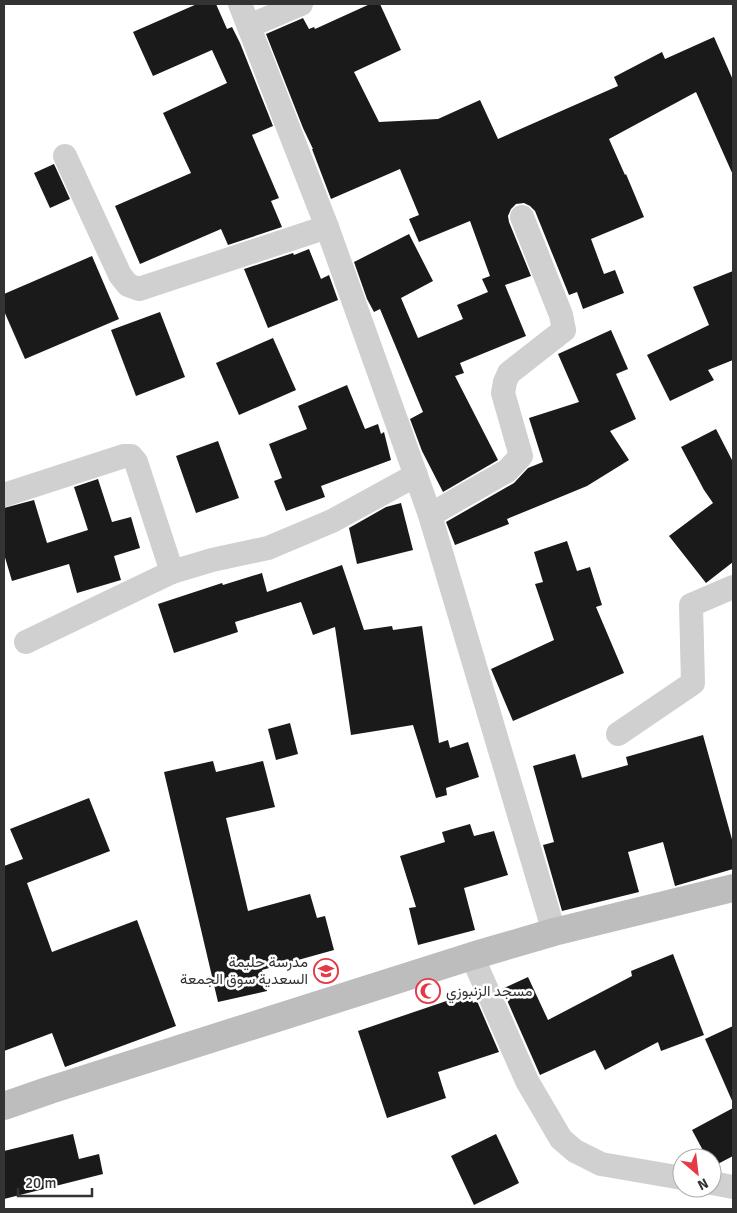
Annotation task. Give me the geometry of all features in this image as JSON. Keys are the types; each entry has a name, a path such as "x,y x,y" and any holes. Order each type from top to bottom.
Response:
{"main road":[{"path":"4,1106 472,956 554,932 733,888"}],"street":[{"path":"240,4 327,227 430,515 554,932"},
{"path":"249,26 301,4"},
{"path":"65,156 120,275 128,285 139,289 327,227"},
{"path":"430,515 507,471 521,456 503,393 505,382 509,373 564,330 561,315 522,217"},
{"path":"4,495 124,456 131,456 136,462 172,572"},
{"path":"26,642 172,572 212,560 268,548 332,522 416,475"},
{"path":"618,734 693,683 691,606 733,587"},
{"path":"472,956 527,1081 561,1138 575,1151 601,1164 672,1176"}],"building":[{"path":"197,4 216,4 227,29 232,27 273,126 252,135 279,198 271,201 282,227 228,245 221,229 140,264 115,206 191,173 163,113 227,83 212,50 153,76 133,32"},
{"path":"370,4 380,4 401,50 354,72 379,122 438,119 480,100 498,139 618,86 614,77 662,52 665,59 714,37 733,80 733,175 696,92 609,139 644,217 591,239 604,274 615,270 624,293 583,309 577,292 569,295 535,211 524,203 516,204 511,209 508,216 509,222 531,276 505,285 526,336 460,363 464,373 455,376 498,460 443,492 422,451 410,419 423,412 380,309 374,312 367,299 354,262 409,234 433,281 401,298 418,338 463,319 457,305 488,292 482,279 490,276 470,221 419,242 409,219 419,215 400,169 331,199 313,149 266,34 303,18 309,29 314,27 315,29"},
{"path":"54,164 70,199 50,208 34,173"},
{"path":"309,249 321,279 329,275 338,300 268,328 244,269"},
{"path":"92,256 119,319 25,359 4,311 4,294"},
{"path":"733,271 733,360 708,370 714,380 670,401 647,355 709,325 693,287"},
{"path":"160,312 185,377 136,396 111,330"},
{"path":"611,330 628,369 616,374 636,419 610,431 629,460 587,486 507,519 509,524 455,545 446,522 514,483 528,468 543,462 529,418 579,402 558,354"},
{"path":"273,338 296,390 239,415 216,363"},
{"path":"347,385 365,429 378,424 381,434 384,432 391,460 321,486 325,497 286,511 274,481 282,478 269,444 307,429 298,406"},
{"path":"716,429 733,462 733,562 706,583 669,536 713,503 681,447"},
{"path":"218,441 239,498 196,513 176,456"},
{"path":"98,479 112,522 131,517 140,548 114,556 121,580 77,593 69,564 12,581 4,554 4,508 34,500 47,543 88,530 74,487"},
{"path":"401,503 413,550 357,564 349,528 386,507"},
{"path":"567,541 577,571 590,567 602,605 596,607 624,673 513,721 491,669 554,640 535,584 543,582 534,552"},
{"path":"342,565 364,630 392,626 393,630 422,626 439,743 448,740 450,748 468,742 479,777 446,788 447,795 436,798 413,725 351,735 335,627 313,635 301,602 235,622 238,632 174,653 158,604 222,583 223,585 262,573 267,592"},
{"path":"290,723 298,754 276,760 268,729"},
{"path":"703,735 733,843 733,869 675,886 663,842 628,852 639,892 562,911 543,845 554,842 533,766 575,754 582,778 628,765 626,757"},
{"path":"213,761 216,772 263,761 275,807 226,818 248,911 310,894 317,918 325,916 334,950 262,970 267,991 218,1002 164,772"},
{"path":"89,798 110,851 27,883 52,952 137,920 176,1026 65,1067 52,1033 4,1051 4,866 23,859 10,829"},
{"path":"470,824 474,836 494,831 508,875 464,888 475,930 418,945 409,908 416,907 400,856 445,842 442,832"},
{"path":"673,954 704,1035 661,1051 658,1042 605,1070 595,1050 540,1075 502,989 528,977 548,1020 632,976 631,971"},
{"path":"470,993 473,1003 477,1001 499,1052 438,1072 446,1098 387,1118 358,1031"},
{"path":"733,1026 733,1103 705,1039"},
{"path":"733,1108 733,1156 722,1162 722,1148 702,1148 692,1130"},
{"path":"73,1134 79,1159 99,1154 103,1174 4,1199 4,1151"},
{"path":"496,1134 519,1183 474,1205 451,1156"}],"place":[{"name":"مدرسة حليمة السعدية سوق الجمعة","path":"326,971"},
{"name":"مسجد الزنبوزي","path":"428,991"}]}
